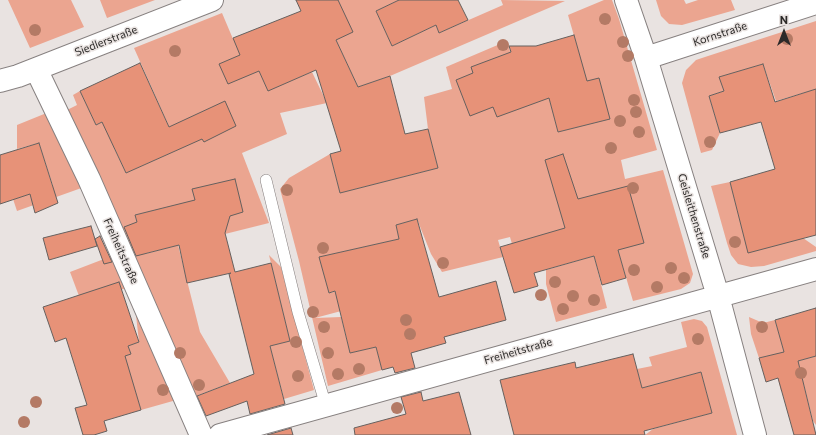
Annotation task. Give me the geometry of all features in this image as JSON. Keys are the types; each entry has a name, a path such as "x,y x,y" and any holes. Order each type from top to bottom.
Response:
{"street":[{"name":"Siedlerstraße","path":"0,81 36,69 211,0"},
{"name":"Geisleithenstraße","path":"626,0 646,58 718,296 754,435"},
{"name":"Kornstraße","path":"646,58 816,3"},
{"name":"Freiheitstraße","path":"36,69 90,179 201,435"},
{"name":"Freiheitstraße","path":"220,435 816,269"}],"lane":[{"path":"266,180 298,312 326,406"}],"shaded area":[{"path":"8,0 71,0 84,27 30,48"},
{"path":"100,0 155,0 107,18"},
{"path":"338,0 399,0 376,11 392,46 436,25 439,33 503,5 501,0 565,1 390,76 358,87 336,40"},
{"path":"604,0 612,0 619,19 657,150 621,160 625,179 663,170 693,274 690,283 681,289 633,301 618,250 565,228 516,258 510,237 498,240 503,257 442,272 431,254 417,219 396,225 399,239 320,257 329,293 366,285 371,303 315,318 341,317 350,353 376,347 382,370 328,386 299,261 280,189 289,178 330,154 340,193 438,168 428,129 424,97 452,89 446,67 507,41 516,71 541,64 558,132 609,119 574,85 579,53 568,15"},
{"path":"656,0 684,0 686,4 698,0 731,0 735,10 682,25 669,24 661,16"},
{"path":"222,13 233,39 244,34 268,90 312,72 327,103 280,113 287,134 242,153 269,223 205,239 177,205 135,215 145,254 178,245 200,332 230,383 191,398 65,111 77,105 73,95 80,91 96,125 118,115 114,148 126,173 179,149 134,48"},
{"path":"816,21 816,98 813,90 776,101 763,64 720,77 724,91 709,96 720,133 712,150 701,153 682,83 686,70 696,60"},
{"path":"49,112 87,186 17,211 13,199 53,186 39,143 17,149 17,125"},
{"path":"730,182 739,216 803,238 816,247 816,251 764,266 751,267 738,264 731,255 711,186"},
{"path":"117,254 180,399 141,410 135,391 101,363 131,354 128,346 139,342 136,315 126,288 82,304 70,272"},
{"path":"269,255 281,267 314,390 284,399 270,346 290,341"},
{"path":"594,256 607,308 556,322 546,284 546,270"},
{"path":"749,317 763,323 775,320 788,364 816,356 816,425 813,421 804,385 781,391 772,355 759,358 751,334"},
{"path":"694,319 702,321 707,327 737,435 645,435 653,429 712,413 701,372 642,388 637,369 652,366 649,357 687,347 681,322"}],"building":[{"path":"296,0 338,0 353,32 336,40 358,87 390,76 405,134 428,129 438,168 340,193 330,154 341,151 316,70 268,91 259,71 228,84 219,64 240,55 233,38 301,11"},
{"path":"399,0 458,0 468,20 439,33 436,25 392,46 376,11"},
{"path":"574,35 587,81 599,78 610,119 558,132 549,98 497,117 493,107 470,116 456,80 473,73 471,67 511,52 509,46 536,46"},
{"path":"140,63 169,127 225,101 236,126 204,142 202,139 126,173 102,122 96,125 80,91"},
{"path":"763,64 775,102 816,89 816,235 748,253 730,182 775,169 761,122 720,133 709,96 724,91 719,77"},
{"path":"39,143 58,203 35,213 30,194 0,204 0,155"},
{"path":"563,154 578,199 628,186 644,243 618,250 626,278 602,285 594,256 534,273 538,286 514,293 500,247 565,228 545,160"},
{"path":"235,179 243,212 230,216 225,233 235,272 271,263 290,341 270,346 285,404 250,414 247,401 206,416 197,396 254,374 229,274 231,273 187,283 179,245 136,256 124,227 137,222 135,215 195,200 192,189"},
{"path":"417,219 439,297 496,281 506,320 444,337 446,343 411,353 415,368 395,373 393,367 382,370 376,347 350,353 335,291 329,293 319,257 399,239 396,225"},
{"path":"91,226 97,246 49,260 43,238"},
{"path":"100,236 112,262 104,264 95,239"},
{"path":"119,282 139,342 128,346 131,354 125,356 141,410 104,421 107,431 94,435 83,435 75,408 87,405 66,338 55,342 43,307"},
{"path":"816,308 816,356 798,361 816,435 794,435 778,378 766,382 759,358 784,352 775,320"},
{"path":"633,354 642,388 701,372 712,413 644,431 645,435 514,435 500,380 575,362 576,368"},
{"path":"421,392 423,401 459,392 471,435 355,435 354,428 406,414 401,397"},
{"path":"291,428 293,435 267,435"}]}
